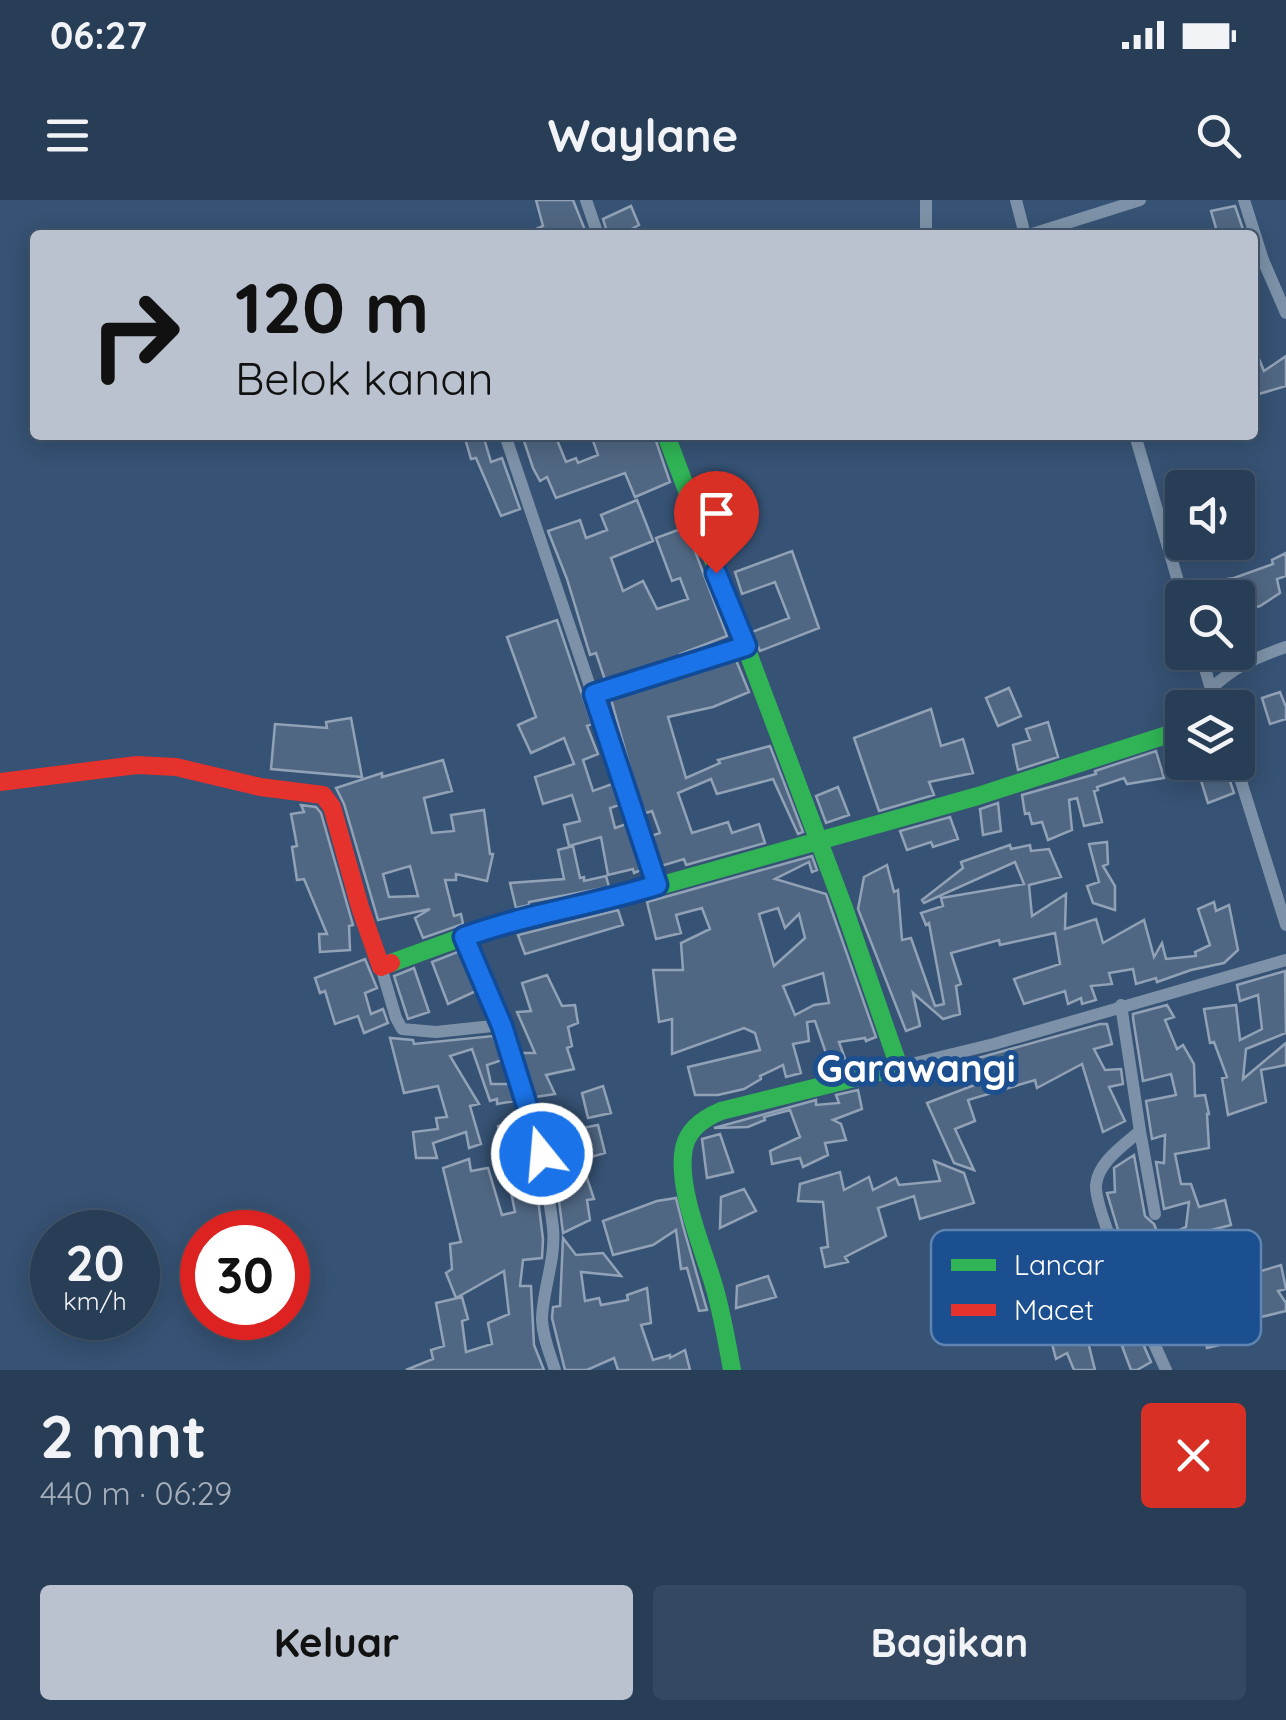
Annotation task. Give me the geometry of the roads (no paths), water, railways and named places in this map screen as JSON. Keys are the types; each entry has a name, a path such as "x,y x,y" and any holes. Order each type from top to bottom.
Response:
{"street":[{"path":"586,200 596,230"},
{"path":"926,200 926,230"},
{"path":"1016,200 1025,230"},
{"path":"1073,228 1140,200"},
{"path":"1244,200 1254,230"},
{"path":"1258,244 1286,313"},
{"path":"507,440 657,885"},
{"path":"668,440 867,968 899,1067"},
{"path":"1137,440 1179,580"},
{"path":"594,694 746,646"},
{"path":"1205,670 1211,689 1245,662 1286,646"},
{"path":"381,966 496,925 608,900 978,796 1165,736"},
{"path":"0,782 137,765 176,766 260,787 323,795 332,807 360,907 402,1029 436,1032 502,1026"},
{"path":"1240,780 1286,925"},
{"path":"469,935 542,1154 554,1233 542,1316 555,1370"},
{"path":"732,1370 719,1303 684,1176 683,1152 697,1125 721,1111 994,1044 1286,960"},
{"path":"1121,1005 1155,1214"},
{"path":"1109,1230 1096,1192 1101,1169 1140,1131"},
{"path":"1156,1345 1166,1370"}],"district":[{"name":"Garawangi","path":"916,1068"}]}
